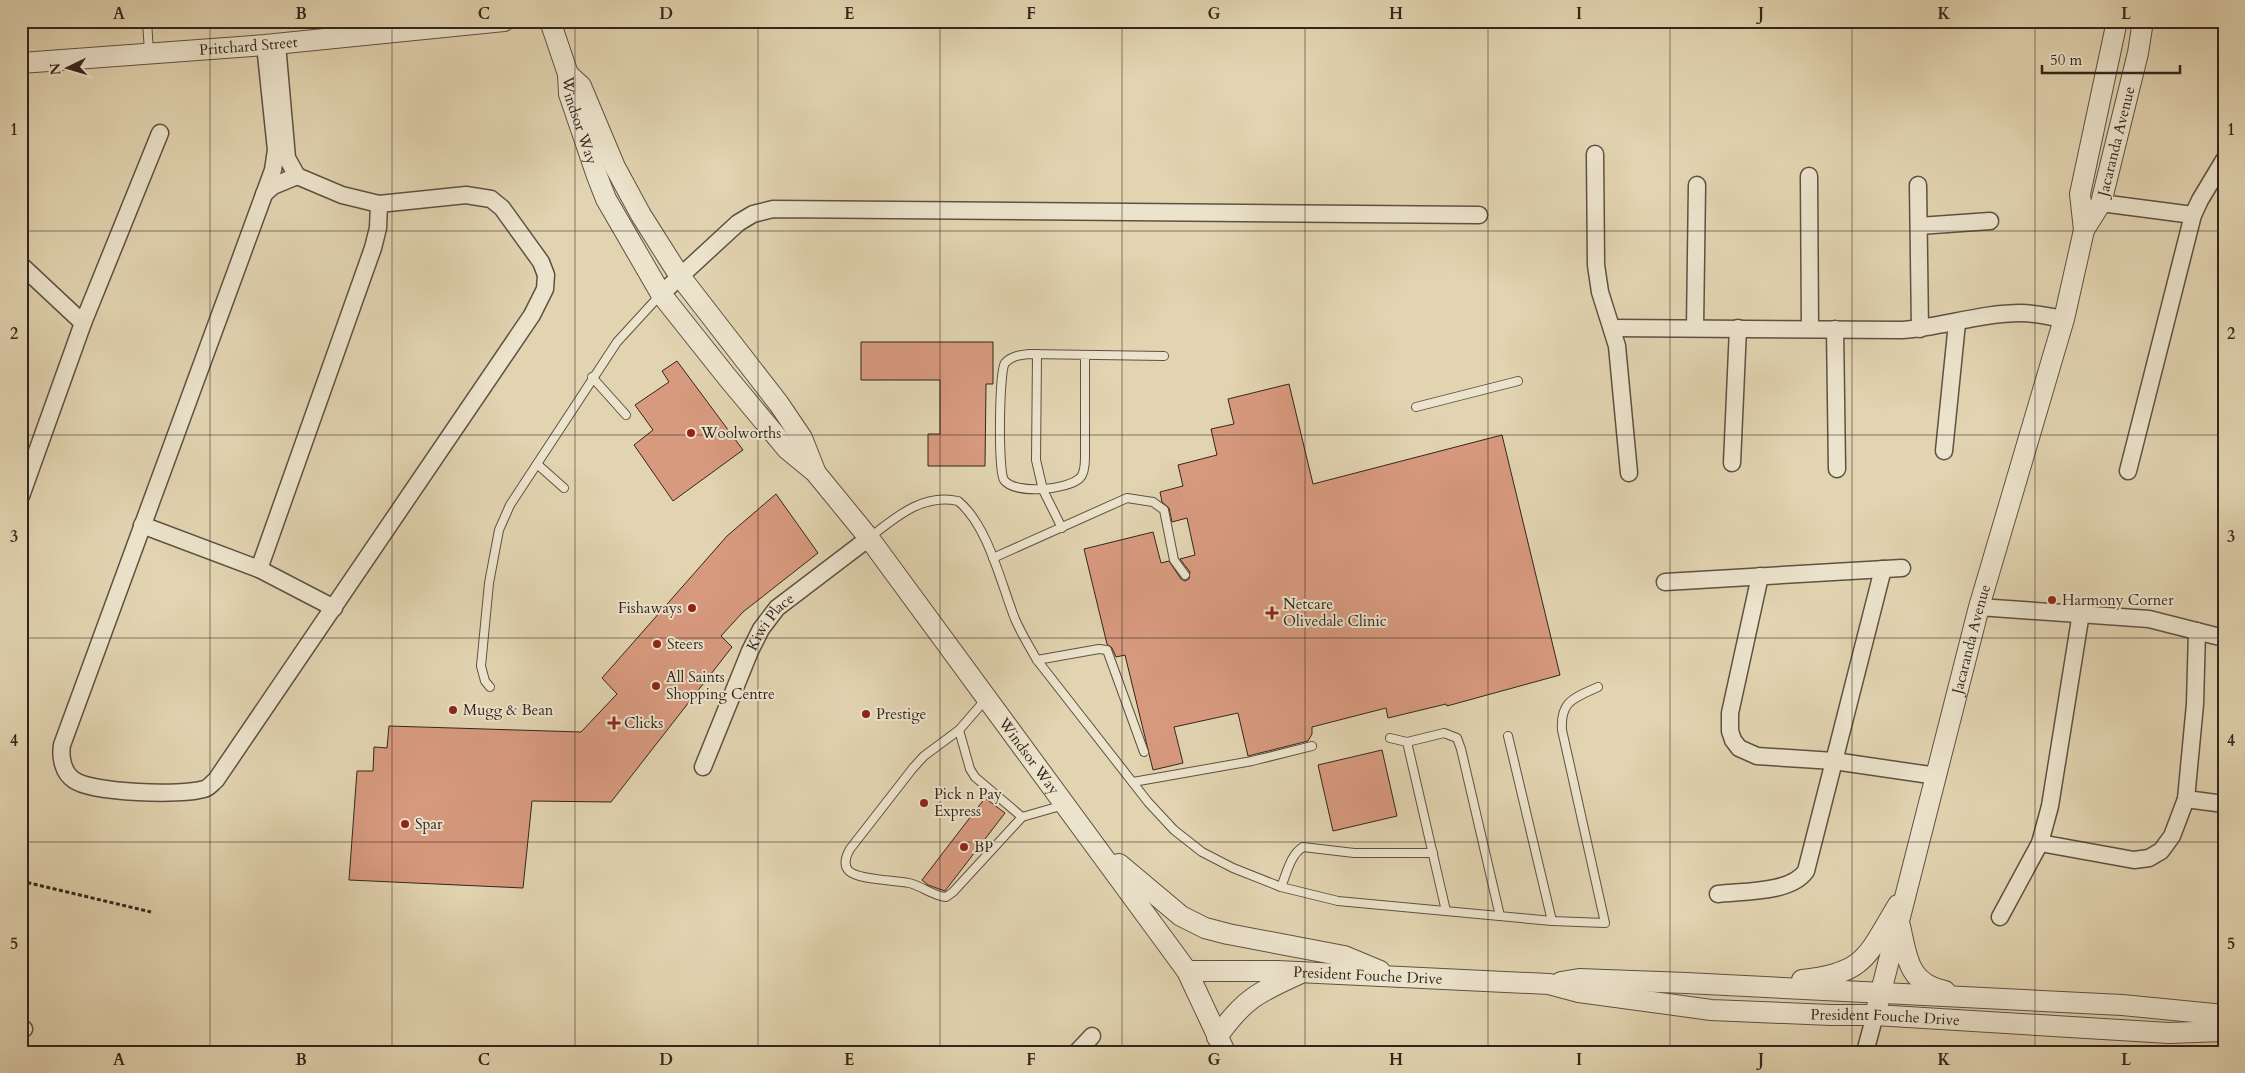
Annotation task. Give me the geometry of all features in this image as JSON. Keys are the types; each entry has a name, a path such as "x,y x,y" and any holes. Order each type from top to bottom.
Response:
{"street":[{"name":"Pritchard Street","path":"21,64 271,45 504,21"},
{"path":"550,21 568,74"},
{"name":"Jacaranda Avenue","path":"2084,230 2080,194 2117,21"},
{"name":"Jacaranda Avenue","path":"1865,1052 1980,607 2064,319 2084,230 2100,203 2138,53 2143,21"},
{"path":"271,45 281,150 62,745 61,754 66,771 72,780 84,786 176,793 206,789 224,770 532,315 545,289 546,276 533,249 502,208 491,200 466,195 379,204 342,195 296,176 281,150"},
{"name":"Windsor Way","path":"568,74 581,86 626,189 679,275 784,411 802,438 815,472"},
{"name":"Windsor Way","path":"568,74 569,94 606,198 661,294 787,449 815,472 869,538 1066,804 1186,971 1221,1045"},
{"path":"21,496 82,323 160,133"},
{"path":"1594,154 1596,265 1600,292 1612,328 1620,369 1629,473"},
{"path":"2128,471 2193,214 2224,160"},
{"path":"264,194 273,186 296,176"},
{"path":"1810,176 1810,329"},
{"path":"1694,328 1697,185"},
{"path":"1918,185 1920,329"},
{"path":"2100,203 2193,214"},
{"path":"259,568 373,248 378,228 379,204"},
{"path":"661,294 679,275 738,223 753,214 773,209 1480,215"},
{"path":"1919,226 1990,221"},
{"path":"21,265 82,323"},
{"path":"1612,328 1920,329 1993,315 2021,313 2064,319"},
{"path":"1944,452 1957,323"},
{"path":"1732,463 1738,328"},
{"path":"1835,329 1837,469"},
{"path":"142,524 259,568 334,608"},
{"name":"Kiwi Place","path":"703,767 750,650 761,628 777,608 869,538"},
{"path":"1665,582 1902,568"},
{"path":"1718,894 1781,887 1800,879 1810,860 1883,569"},
{"path":"1760,576 1730,713 1730,731 1739,748 1757,756 1834,761 1937,776"},
{"path":"1980,607 2149,619 2224,638"},
{"path":"2000,917 2040,843 2050,806 2081,613"},
{"path":"2040,843 2114,858 2134,860 2149,858 2161,851 2172,836 2186,799 2195,704 2197,632"},
{"path":"2186,799 2224,804"},
{"path":"1093,842 1181,916 1205,928 1344,956 1389,976"},
{"path":"1750,986 1823,978 1848,971 1857,965 1873,946 1909,884"},
{"path":"1899,924 1908,961 1919,979 1939,990 1984,998"},
{"name":"President Fouche Drive","path":"1186,971 1303,972 1549,984 1579,992 1711,1010 1875,1015 2169,1033 2224,1031"},
{"path":"1221,1045 1246,1001 1258,993 1303,972"},
{"name":"President Fouche Drive","path":"1549,984 1579,979 1750,986 2122,1005 2224,1015"},
{"path":"1077,1052 1092,1036"}],"lane":[{"path":"147,21 149,54"},
{"path":"490,686 485,681 481,666 493,557 499,530 510,505 592,377 630,326 661,294"},
{"path":"1037,354 1036,460 1043,490 1062,528"},
{"path":"1085,355 1084,469 1080,478 1068,484 1043,490 1010,485 1004,480 1001,469 1002,371 1009,359 1017,355 1037,354 1164,356"},
{"path":"592,377 626,415"},
{"path":"1416,407 1518,381"},
{"path":"537,464 564,488"},
{"path":"869,538 908,509 937,498 958,501 966,507 993,558 1014,617 1037,660 1133,782 1174,830 1202,852 1233,868 1282,887 1338,901 1552,921 1605,923 1562,730 1561,716 1566,705 1576,697 1598,687"},
{"path":"993,558 1127,498 1153,502 1164,510 1174,560 1185,575"},
{"path":"1037,660 1099,649 1107,650 1144,752"},
{"path":"986,698 958,730 931,750 913,768 870,821 846,855 846,866 849,871 859,876 911,883 946,897 953,892 1022,817 1066,804"},
{"path":"958,730 970,769 975,777 1022,817"},
{"path":"1390,738 1408,742 1444,733 1457,738 1500,916"},
{"path":"1508,736 1552,921"},
{"path":"1408,742 1446,911"},
{"path":"1133,782 1252,761 1312,746"},
{"path":"1282,887 1292,859 1297,850 1303,847 1354,853 1433,853"}],"path":[{"path":"21,881 151,912"}],"building":[{"path":"861,342 993,342 993,384 986,384 985,466 928,466 928,434 940,434 940,380 861,380"},
{"path":"677,361 743,450 673,501 634,445 653,430 635,405 669,382 662,371"},
{"path":"1289,384 1313,484 1502,435 1560,675 1447,706 1446,704 1388,718 1386,708 1312,727 1312,734 1308,741 1248,756 1238,713 1174,727 1183,763 1153,770 1125,655 1116,657 1112,648 1107,644 1084,549 1153,532 1161,563 1169,561 1181,579 1185,581 1189,579 1190,572 1180,559 1195,555 1187,518 1172,522 1169,508 1162,502 1160,492 1183,486 1178,465 1217,455 1211,429 1234,424 1228,399"},
{"name":"All Saints Shopping Centre","path":"776,494 818,553 743,612 721,636 732,647 611,802 532,801 523,888 349,880 357,771 373,771 374,747 387,748 389,726 581,732 617,694 602,678 727,536"},
{"path":"1382,750 1397,816 1333,831 1318,765"},
{"path":"985,798 1005,813 945,891 928,885 922,880"}],"place":[{"name":"Woolworths","path":"691,433"},
{"name":"Harmony Corner","path":"2052,600"},
{"name":"Fishaways","path":"692,608"},
{"name":"Netcare Olivedale Clinic","path":"1272,613"},
{"name":"Steers","path":"657,644"},
{"name":"All Saints Shopping Centre","path":"656,686"},
{"name":"Mugg & Bean","path":"453,710"},
{"name":"Prestige","path":"866,714"},
{"name":"Clicks","path":"614,723"},
{"name":"Pick n Pay Express","path":"924,803"},
{"name":"Spar","path":"405,824"},
{"name":"BP","path":"964,847"}]}
